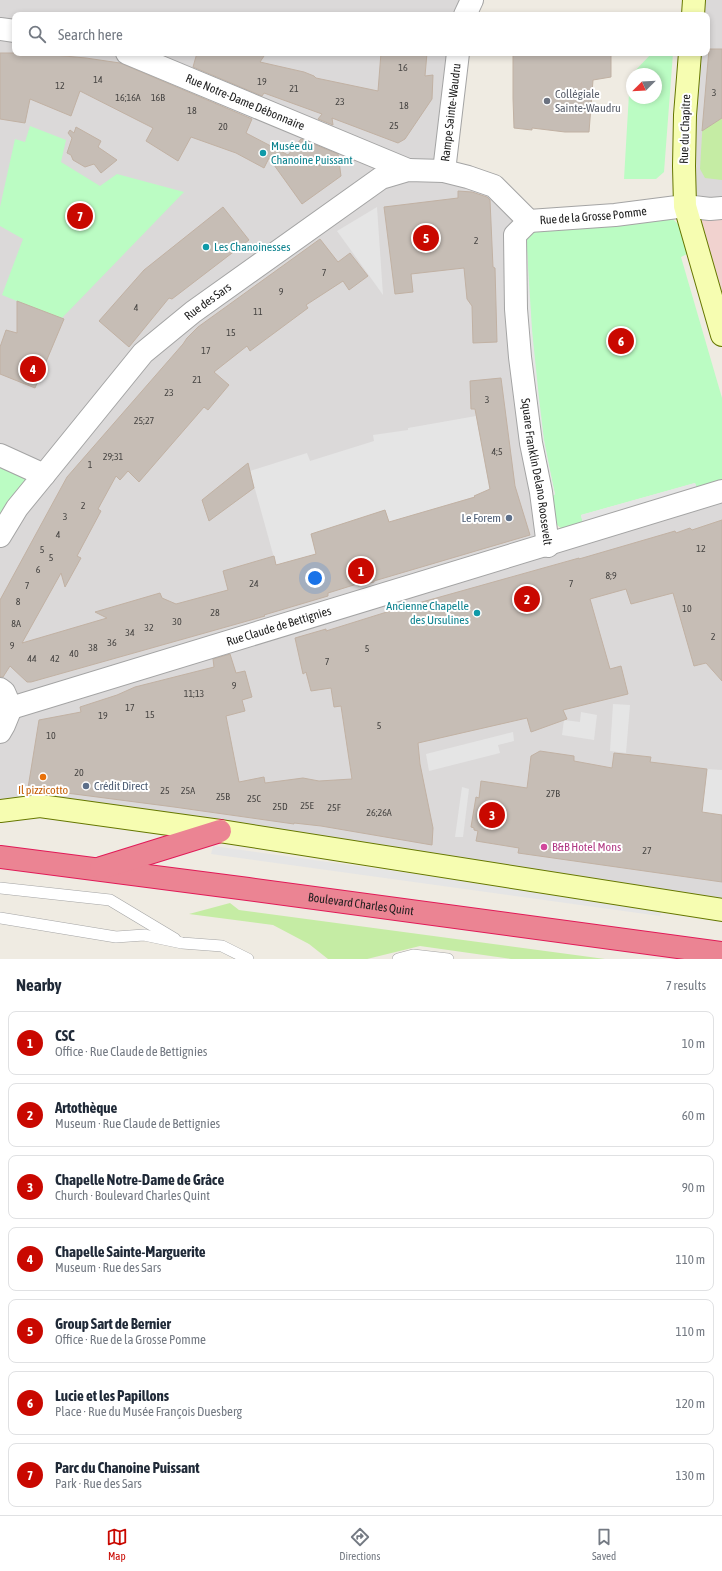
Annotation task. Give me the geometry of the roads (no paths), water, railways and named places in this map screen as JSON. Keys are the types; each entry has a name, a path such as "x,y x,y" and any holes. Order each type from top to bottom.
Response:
{"highway":[{"path":"94,870 220,831"},
{"name":"Boulevard Charles Quint","path":"0,857 94,870 248,888 722,953"}],"street":[{"path":"466,12 472,0"},
{"path":"693,12 694,0"},
{"path":"0,29 12,31"},
{"name":"Rue Notre-Dame Débonnaire","path":"134,56 408,170"},
{"name":"Rampe Sainte-Waudru","path":"444,172 458,56"},
{"name":"Rue du Chapitre","path":"690,56 685,115 685,206 722,335"},
{"name":"Rue de la Grosse Pomme","path":"408,170 444,172 468,177 494,186 529,221 615,214 685,206 710,209 722,208"},
{"name":"Rue des Sars","path":"0,536 18,508 143,352 193,312 381,178 408,170"},
{"name":"Square Franklin Delano Roosevelt","path":"529,221 515,235 516,309 525,400 531,443 541,492 548,546 722,491"},
{"path":"0,455 44,475"},
{"name":"Rue Claude de Bettignies","path":"11,708 548,546"},
{"path":"0,689 4,692 11,708 0,732"},
{"path":"0,810 40,806 220,831 719,910"}],"lane":[{"path":"0,888 110,900 182,943"},
{"path":"0,918 116,937 144,935 182,943 222,946 248,959"},
{"path":"398,959 413,955 448,959"}],"place":[{"name":"Collégiale Sainte-Waudru","path":"547,101"},
{"name":"Musée du Chanoine Puissant","path":"263,153"},
{"name":"Parc du Chanoine Puissant","path":"80,216"},
{"name":"Group Sart de Bernier","path":"426,238"},
{"name":"Les Chanoinesses","path":"206,247"},
{"name":"Lucie et les Papillons","path":"621,341"},
{"name":"Chapelle Sainte-Marguerite","path":"33,369"},
{"name":"Le Forem","path":"509,518"},
{"name":"CSC","path":"361,571"},
{"name":"Artothèque","path":"527,599"},
{"name":"Ancienne Chapelle des Ursulines","path":"477,613"},
{"name":"Il pizzicotto","path":"43,777"},
{"name":"Crédit Direct","path":"86,786"},
{"name":"Chapelle Notre-Dame de Grâce","path":"492,815"},
{"name":"B&B Hotel Mons","path":"544,847"}]}
